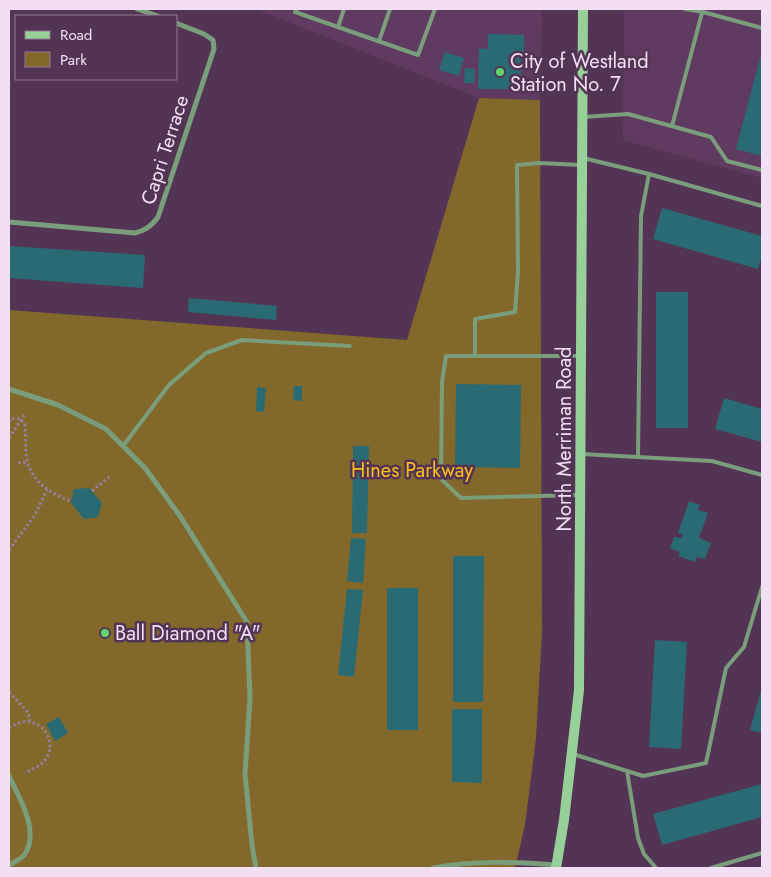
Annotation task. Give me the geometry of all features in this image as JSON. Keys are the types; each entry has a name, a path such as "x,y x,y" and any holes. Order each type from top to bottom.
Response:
{"main road":[{"name":"North Merriman Road","path":"556,866 573,754 579,690 584,9"}],"street":[{"path":"137,9 155,15"},
{"name":"Capri Terrace","path":"9,222 134,233 153,225 158,218 214,49 214,40 178,24"},
{"path":"9,389 58,405 106,429 145,468 180,516 247,622 250,699 245,774 256,868"},
{"path":"9,776 27,814 30,840 24,855 9,865"},
{"path":"433,868 478,862 514,861 556,866"}],"lane":[{"path":"338,27 344,9"},
{"path":"379,41 390,9"},
{"path":"296,10 418,55 435,9"},
{"path":"685,9 703,10 762,28"},
{"path":"672,126 703,10"},
{"path":"583,117 628,114 711,137 727,161 762,170"},
{"path":"474,356 475,319 515,312 518,272 517,165 583,162 649,174 762,206"},
{"path":"638,456 641,216 649,174"},
{"path":"123,446 169,385 206,353 242,340 350,346"},
{"path":"581,495 461,498 440,478 442,382 446,356 582,356"},
{"path":"581,454 712,461 762,475"},
{"path":"573,754 644,776 706,763 726,668 744,647 762,587"},
{"path":"626,771 638,838 644,854 656,868"},
{"path":"711,868 762,853"}],"path":[{"path":"9,438 25,414"},
{"path":"9,422 10,419 17,418 25,424 27,462 33,473 47,489 71,501"},
{"path":"18,463 27,462"},
{"path":"92,491 110,476"},
{"path":"9,550 35,515 47,489"},
{"path":"9,692 28,712 30,721"},
{"path":"9,728 21,722 30,721 40,725 48,735 51,745 46,759 39,766 25,773"}],"shaded area":[{"path":"256,9 542,9 540,100 479,98"},
{"path":"624,9 762,9 762,178 623,140"}],"green space":[{"name":"Hines Parkway","path":"479,98 540,100 542,632 536,738 525,825 515,868 9,868 9,310 407,340"}],"building":[{"name":"City of Westland Station No. 7","path":"488,34 524,35 524,54 521,55 521,89 478,89 479,48 488,49"},
{"path":"445,52 464,58 459,76 439,70"},
{"path":"760,58 762,59 762,156 736,149"},
{"path":"465,68 475,69 474,83 464,83"},
{"path":"662,208 762,236 762,255 758,269 653,239"},
{"path":"9,246 145,255 143,288 9,278"},
{"path":"656,292 688,292 688,428 656,428"},
{"path":"189,298 277,306 276,320 188,312"},
{"path":"456,384 521,385 520,468 455,467"},
{"path":"294,386 302,386 302,401 293,400"},
{"path":"257,387 266,388 264,412 256,411"},
{"path":"724,398 762,409 762,442 715,429"},
{"path":"353,446 369,446 367,533 352,533"},
{"path":"89,488 102,503 98,517 84,519 71,503 74,489"},
{"path":"689,501 700,505 698,510 708,513 699,538 711,543 705,559 697,557 695,562 678,556 680,552 670,548 674,537 682,538 683,534 678,533"},
{"path":"351,538 366,539 363,583 347,581"},
{"path":"453,556 484,556 483,702 453,702"},
{"path":"387,588 418,588 418,730 387,730"},
{"path":"347,589 363,590 354,677 338,675"},
{"path":"655,640 687,642 681,749 649,747"},
{"path":"762,687 762,733 750,730"},
{"path":"452,709 482,709 482,783 452,782"},
{"path":"59,717 68,733 55,741 46,724"},
{"path":"762,784 762,817 662,845 653,814"}],"place":[{"name":"City of Westland Station No. 7","path":"500,72"},
{"name":"Ball Diamond \"A\"","path":"105,633"}]}
